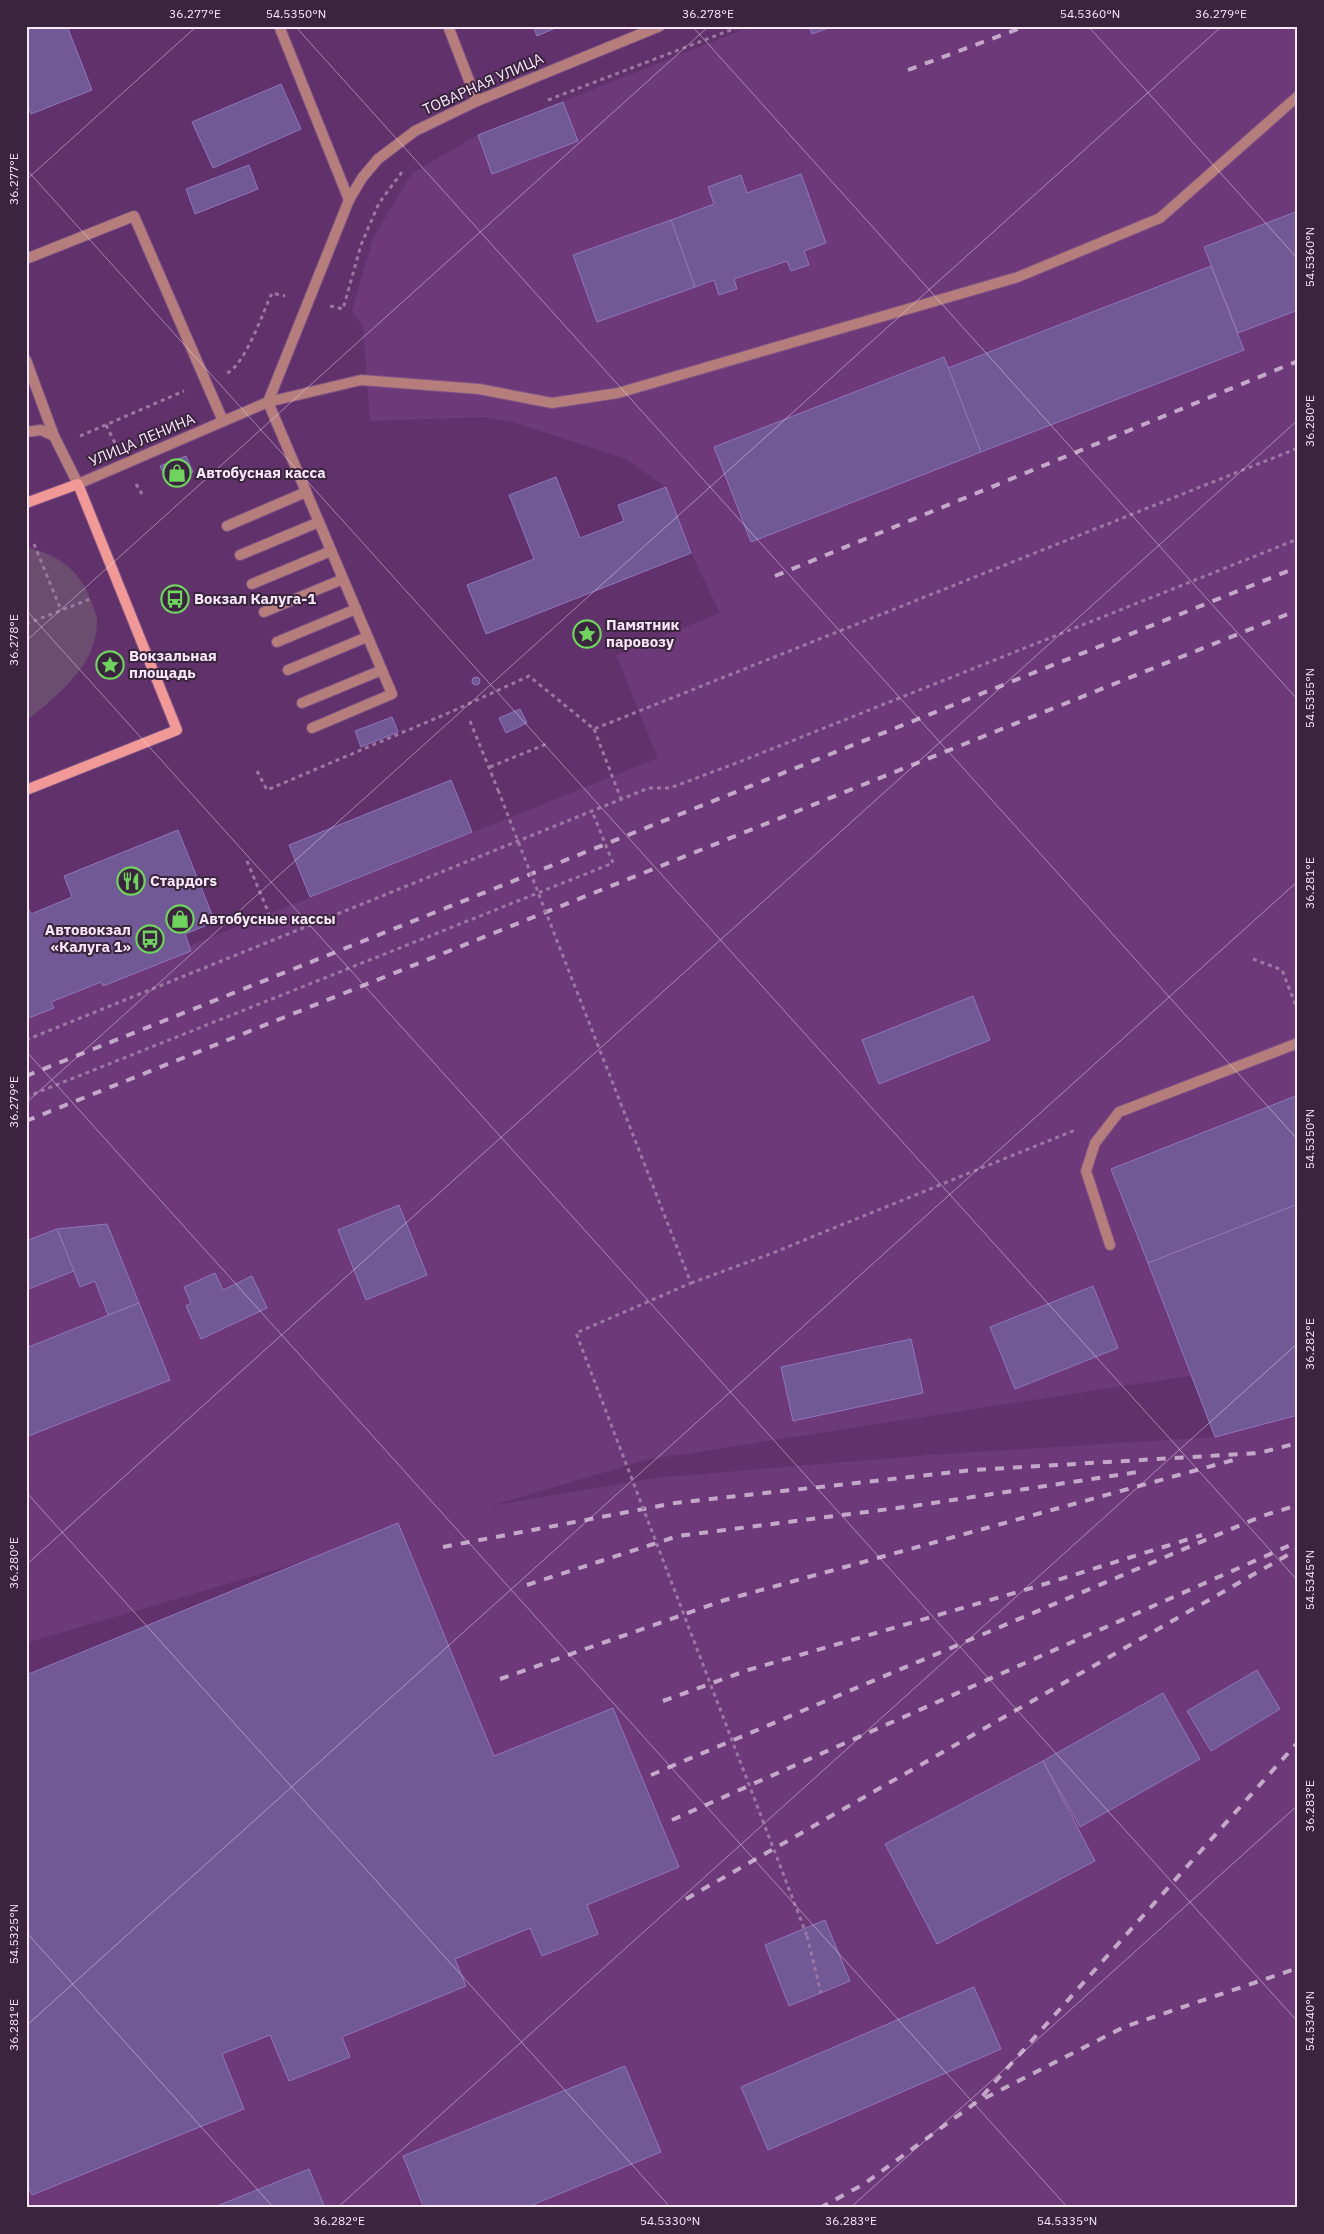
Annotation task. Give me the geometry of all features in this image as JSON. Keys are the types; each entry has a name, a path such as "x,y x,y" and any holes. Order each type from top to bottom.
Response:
{"main road":[{"name":"УЛИЦА ЛЕНИНА","path":"26,503 78,484"},
{"path":"26,790 177,730 78,484"}],"street":[{"path":"279,26 349,200"},
{"path":"448,26 477,101"},
{"name":"ТОВАРНАЯ УЛИЦА","path":"268,402 349,200 362,178 378,159 395,145 444,116 660,26"},
{"name":"УЛИЦА ЛЕНИНА","path":"78,484 268,402 361,380 479,389 552,403 618,393 1018,277 1160,218 1298,96"},
{"path":"26,259 134,216 223,421"},
{"path":"26,360 57,441 78,484"},
{"path":"268,402 392,694 312,728"},
{"path":"26,432 41,430 57,441"},
{"path":"228,526 306,492"},
{"path":"240,554 319,522"},
{"path":"252,584 331,551"},
{"path":"264,612 343,579"},
{"path":"277,642 356,609"},
{"path":"288,670 367,637"},
{"path":"302,703 382,670"},
{"path":"1110,1245 1086,1171 1095,1143 1119,1112 1298,1044"}],"path":[{"path":"546,101 741,26"},
{"path":"57,441 232,371 244,353 272,293 343,309 361,245 379,203 405,168"},
{"path":"594,729 1298,448"},
{"path":"26,1040 592,810 649,788 670,788 739,762 1298,539"},
{"path":"34,544 61,610"},
{"path":"26,624 90,599"},
{"path":"258,771 267,790 453,711 529,676 594,729 621,799"},
{"path":"470,721 691,1283"},
{"path":"489,767 549,743"},
{"path":"26,1097 613,863 592,810"},
{"path":"247,862 269,914"},
{"path":"1253,959 1282,970 1298,1011"},
{"path":"821,1993 807,1936 576,1333 691,1283 770,1254 1082,1127"}],"shaded area":[{"path":"752,26 1298,26 1298,1359 646,1460 490,1506 654,1478 928,1455 1215,1437 1298,1415 1298,2208 26,2208 26,1676 302,1562 26,1643 26,1019 53,1008 51,1002 101,982 104,986 191,951 189,946 658,758 616,655 720,613 691,553 666,487 624,458 512,422 485,417 370,421 363,327 352,311 373,238 412,173 478,135"},
{"path":"26,547 55,558 78,576 93,606 97,619 96,635 84,664 63,690 26,721"}],"building":[{"path":"26,26 67,26 92,90 31,114 26,102"},
{"path":"533,26 560,26 537,36"},
{"path":"809,26 834,26 812,34"},
{"path":"281,84 301,129 213,168 192,122"},
{"path":"563,102 578,141 492,174 478,135"},
{"path":"249,165 258,189 195,214 186,189"},
{"path":"801,174 826,243 804,251 809,265 791,271 787,261 734,279 737,289 719,295 714,280 695,287 671,220 714,204 708,187 741,175 747,193"},
{"path":"1298,211 1298,310 1238,333 1204,247"},
{"path":"671,220 695,287 597,322 573,255"},
{"path":"1211,266 1244,350 981,452 948,368"},
{"path":"944,357 981,452 751,542 714,447"},
{"path":"186,456 193,472 168,483 160,466"},
{"path":"556,477 580,538 624,521 618,505 666,487 691,553 486,634 467,585 534,559 509,495"},
{"path":"476,677 480,681 476,685 472,681"},
{"path":"520,709 527,723 506,733 499,718"},
{"path":"392,717 398,732 361,747 355,731"},
{"path":"451,780 472,832 310,897 289,845"},
{"path":"178,830 215,922 185,934 191,951 103,986 101,982 51,1002 54,1008 26,1019 26,904 31,914 72,897 64,876"},
{"path":"973,996 990,1040 879,1084 862,1040"},
{"path":"1298,1095 1298,1204 1148,1263 1111,1169"},
{"path":"1298,1204 1298,1415 1215,1437 1148,1263"},
{"path":"399,1205 427,1275 366,1300 338,1230"},
{"path":"107,1224 139,1303 108,1315 95,1281 80,1287 57,1229"},
{"path":"57,1229 74,1271 26,1290 26,1241"},
{"path":"215,1273 223,1290 252,1276 267,1308 201,1339 186,1306 191,1303 184,1287"},
{"path":"1093,1286 1118,1348 1015,1389 990,1327"},
{"path":"139,1303 170,1380 26,1437 26,1348"},
{"path":"911,1339 923,1393 793,1421 781,1367"},
{"path":"398,1523 494,1756 613,1708 679,1867 587,1905 598,1934 542,1956 530,1928 455,1959 466,1986 342,2037 350,2057 289,2081 270,2035 222,2054 244,2109 32,2195 26,2181 26,1675"},
{"path":"1257,1670 1280,1709 1211,1751 1187,1711"},
{"path":"1163,1693 1200,1759 1080,1827 1043,1761"},
{"path":"1043,1761 1095,1861 937,1944 885,1844"},
{"path":"825,1920 850,1981 789,2006 765,1945"},
{"path":"974,1987 1001,2049 768,2150 741,2087"},
{"path":"625,2066 661,2152 525,2208 424,2208 403,2156"},
{"path":"309,2169 325,2208 212,2208"}],"railway":[{"path":"908,70 1026,26"},
{"path":"775,576 1298,361"},
{"path":"26,1076 1298,567"},
{"path":"26,1121 1298,610"},
{"path":"443,1547 675,1503 973,1470 1259,1453 1298,1443"},
{"path":"500,1679 725,1600 1237,1459"},
{"path":"527,1585 678,1536 913,1506 1138,1472"},
{"path":"651,1775 1262,1516 1298,1505"},
{"path":"663,1701 748,1670 1035,1587 1202,1535"},
{"path":"672,1820 1295,1543"},
{"path":"686,1899 1298,1549"},
{"path":"820,2208 864,2184 978,2101 1298,1742"},
{"path":"985,2098 1124,2027 1298,1968"}],"place":[{"name":"Автобусная касса","path":"177,473"},
{"name":"Вокзал Калуга-1","path":"175,599"},
{"name":"Памятник паровозу","path":"587,634"},
{"name":"Вокзальная площадь","path":"110,665"},
{"name":"Стардогs","path":"131,881"},
{"name":"Автобусные кассы","path":"180,919"},
{"name":"Автовокзал «Калуга 1»","path":"150,939"}]}
